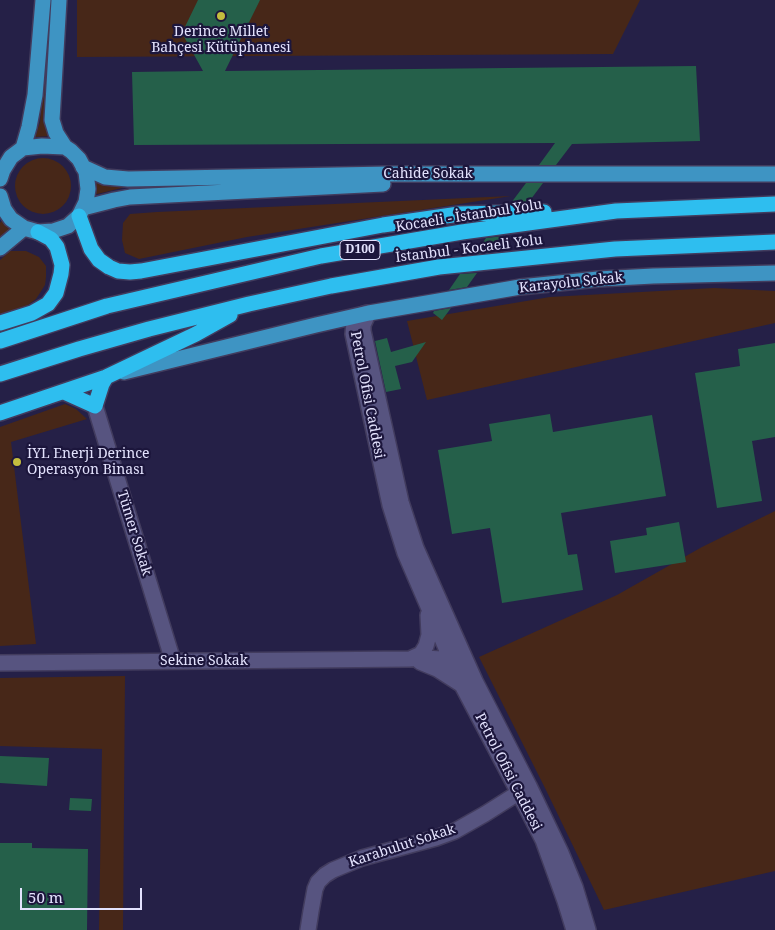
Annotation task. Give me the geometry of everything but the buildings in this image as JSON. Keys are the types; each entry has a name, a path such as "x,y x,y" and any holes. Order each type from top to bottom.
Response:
{"highway":[{"name":"Kocaeli - İstanbul Yolu","path":"0,341 107,306 321,256 462,232 616,211 775,204"},
{"path":"81,212 90,249 109,267 118,271 130,272 383,225 459,214 616,211"},
{"path":"0,323 32,312 48,304 56,293 62,265 57,247 51,239 31,230"},
{"name":"İstanbul - Kocaeli Yolu","path":"0,374 88,346 249,304 340,284 439,267 615,249 775,242"},
{"path":"0,413 106,377 196,334 249,304"},
{"path":"64,392 95,406 106,377"}],"main road":[{"path":"23,148 35,95 43,0"},
{"path":"59,0 52,120 56,133 65,147 78,159 86,172 88,190 86,202 81,212"},
{"path":"0,180 3,170 11,157 23,148 42,146 65,147"},
{"name":"Cahide Sokak","path":"83,167 105,177 128,179 389,174 775,174"},
{"name":"Cahide Sokak","path":"31,230 53,232 68,226 81,212 114,200 130,197 389,184 775,182"},
{"path":"0,198 4,209 11,219 31,230"},
{"path":"0,248 31,230"},
{"name":"Karayolu Sokak","path":"106,377 369,312 520,287 653,276 775,273"}],"street":[{"name":"Petrol Ofisi Caddesi","path":"369,312 357,318 354,323 353,334 390,506 405,553 433,601"},
{"name":"Petrol Ofisi Caddesi","path":"369,312 364,320 363,331 401,502 433,601 469,683 524,789 561,853 575,887 588,930"},
{"path":"316,324 339,326 348,329 353,334"},
{"name":"Tümer Sokak","path":"95,406 173,661"},
{"path":"409,659 425,655 433,648 440,633 441,617 433,601"},
{"path":"409,659 421,654 426,646 433,601"},
{"path":"440,633 452,662 464,669 469,683"},
{"name":"Sekine Sokak","path":"0,663 425,658 452,662"},
{"path":"409,659 426,664 469,683"},
{"name":"Petrol Ofisi Caddesi","path":"524,789 574,930"},
{"name":"Karabulut Sokak","path":"308,930 318,882 332,870 362,858 436,838 455,830 485,814 524,789"}],"shaded area":[{"path":"50,0 53,0 44,122 50,136 35,137 40,122"},
{"path":"77,0 640,0 613,54 77,57"},
{"path":"38,158 48,158 63,166 69,175 71,186 69,197 63,206 48,214 38,214 27,209 20,202 15,191 15,181 20,170 27,163"},
{"path":"93,182 130,186 93,195"},
{"path":"511,196 247,237 139,259 125,253 122,240 123,223 130,214"},
{"path":"2,220 12,228 0,240 0,223"},
{"path":"10,251 26,251 39,257 46,266 45,285 36,299 24,308 0,317 0,260"},
{"path":"714,288 775,291 775,323 427,400 407,321 550,297"},
{"path":"65,404 76,409 87,419 11,442 36,644 0,646 0,427"},
{"path":"775,511 775,871 604,910 479,657 617,595 702,547"},
{"path":"125,676 123,930 99,930 102,749 0,746 0,678"}],"place":[{"name":"Derince Millet Bahçesi Kütüphanesi","path":"221,16"},
{"name":"İYL Enerji Derince Operasyon Binası","path":"17,462"}]}
